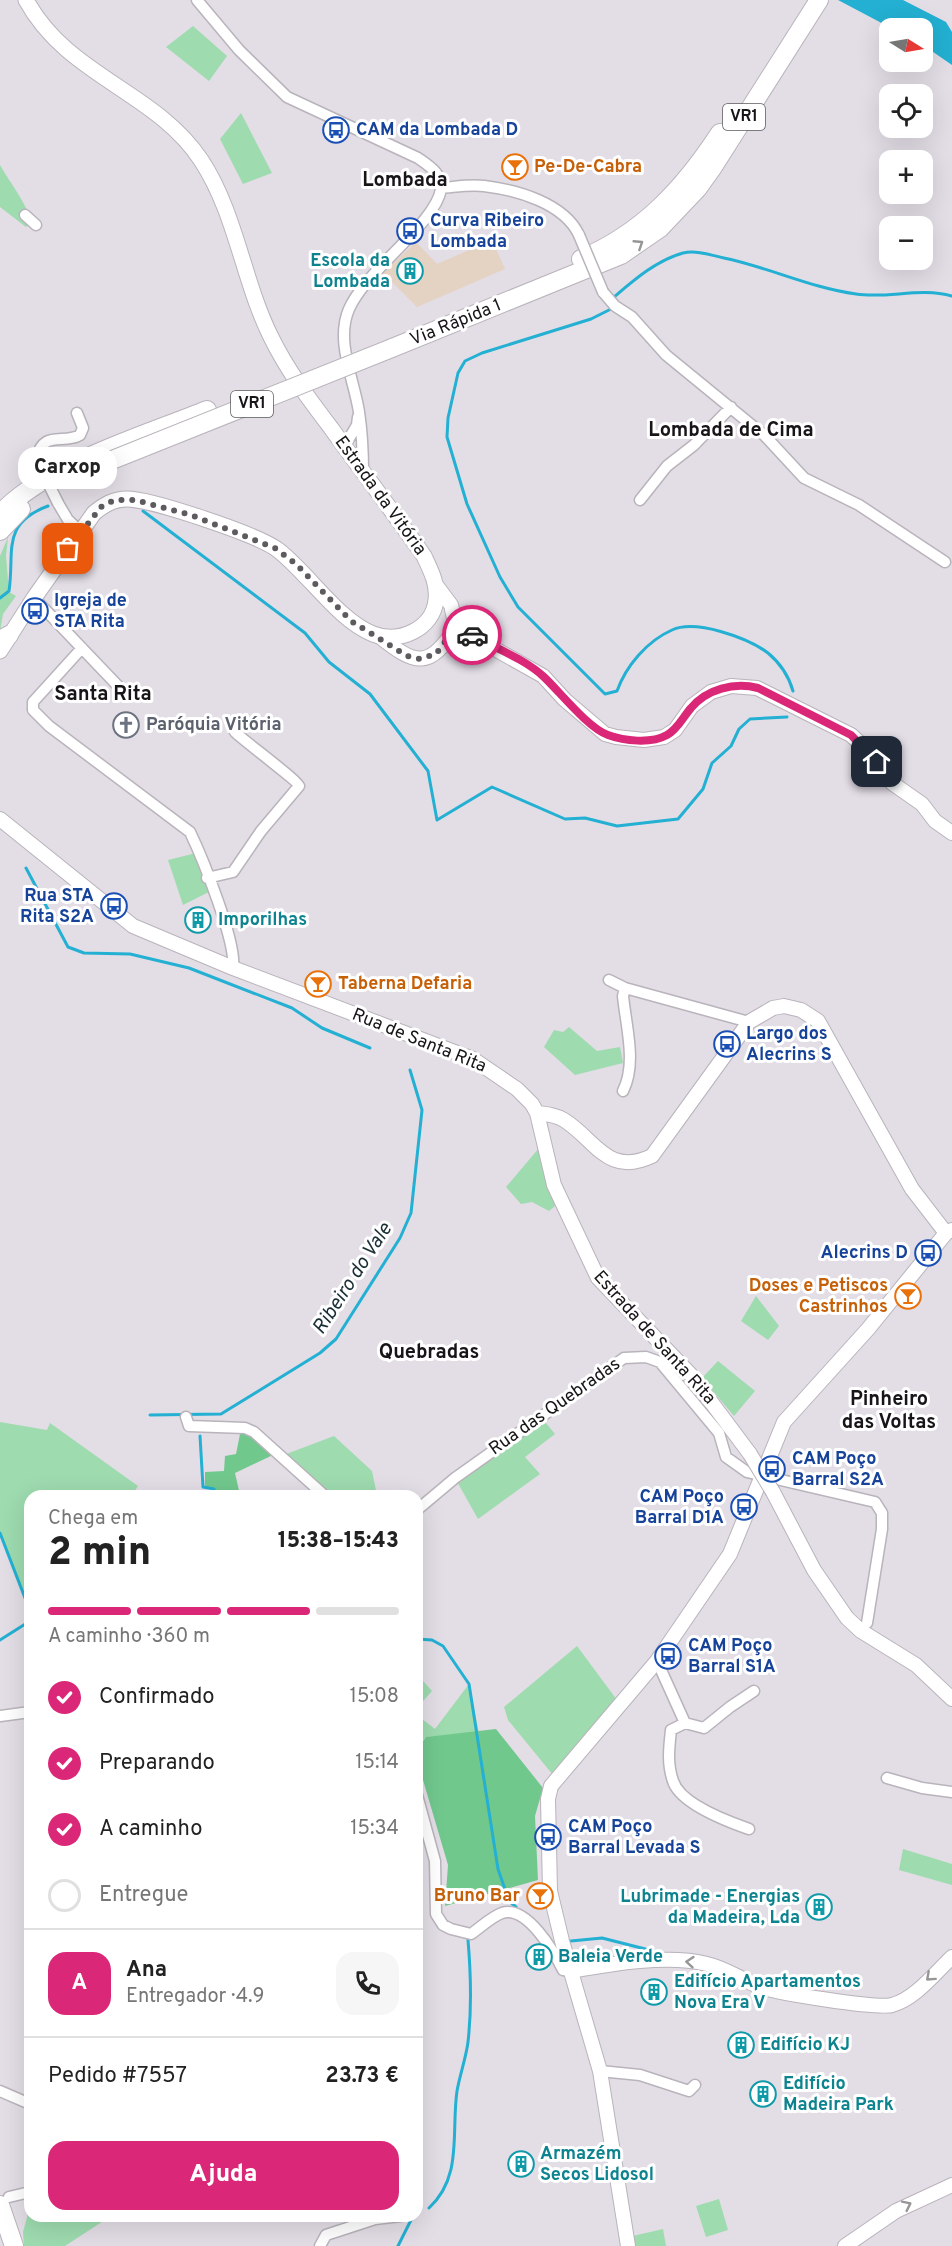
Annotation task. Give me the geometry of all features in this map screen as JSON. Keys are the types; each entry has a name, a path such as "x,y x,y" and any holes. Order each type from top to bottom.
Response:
{"highway":[{"name":"Via Rápida 1","path":"655,223 688,179 805,0"},
{"name":"Via Rápida 1","path":"0,531 7,510 110,455 390,343 600,251 655,223 698,188 819,0"},
{"path":"0,543 7,510"},
{"path":"4,2201 14,2246"},
{"path":"0,2238 2,2246"}],"main road":[{"name":"Estrada da Vitória","path":"26,0 43,27 70,54 157,114 179,132 202,161 229,220 271,337 292,373 424,556 436,585 432,612"},
{"path":"0,651 5,638 94,513 115,500 135,500 191,515 275,548 296,564 351,621 379,636 397,637 415,632 432,612"}],"street":[{"path":"197,0 239,51 287,97 418,158 433,168 441,188 430,212 365,284 349,309 343,336 359,411 363,472"},
{"path":"441,188 483,185 534,199 560,210 573,221 603,292 615,306 632,317 666,355 765,436 804,478 859,505 945,562"},
{"path":"25,214 36,225"},
{"path":"640,500 667,466 701,438 731,407"},
{"path":"345,447 354,431 359,411"},
{"path":"78,413 83,428 80,435 74,438 54,438 45,443 38,453 41,469 58,503 68,520 81,532"},
{"path":"331,428 354,431"},
{"path":"379,636 407,656 420,659 436,654 455,620 451,605 436,585"},
{"path":"34,598 119,687"},
{"path":"432,612 455,620 543,676 565,700 605,734 616,737 644,740 664,737 675,730 692,706 711,692 731,686 758,688 851,735 864,747 892,783 922,804 935,821 952,833"},
{"path":"82,648 33,702 33,710 49,726 190,832 200,852 231,946 233,968"},
{"path":"207,878 233,872 261,831 299,786 297,781 276,767 235,732"},
{"name":"Rua de Santa Rita","path":"0,819 133,926 233,968 473,1059 517,1089 532,1104 537,1113"},
{"path":"609,980 625,988 749,1022"},
{"path":"623,1091 628,1081 630,1062 623,996 625,988"},
{"path":"537,1113 565,1120 607,1158 638,1162 652,1156 749,1022 773,1008 783,1006 801,1010 818,1022 912,1189 949,1232 868,1329 784,1422 729,1554 657,1661 551,1786 548,1799 549,1882 571,1971 600,2071 628,2246"},
{"name":"Estrada de Santa Rita","path":"537,1113 554,1185 598,1278 691,1375 750,1454 814,1570 847,1618 861,1631 916,1665 952,1699"},
{"name":"Rua das Quebradas","path":"423,1505 455,1478 624,1358 632,1356 660,1362 719,1433 726,1457 747,1473 875,1502 882,1513 882,1529 867,1623"},
{"path":"186,1417 189,1426 245,1428 254,1432 318,1490"},
{"path":"657,1661 685,1723"},
{"path":"749,1829 715,1818 673,1784 668,1759 671,1730 685,1723 704,1728 754,1691"},
{"path":"0,1716 24,1713"},
{"path":"887,1778 922,1788 952,1792"},
{"path":"423,1817 435,1860 436,1914 443,1924 465,1934 471,1934 504,1912 515,1913 546,1939 563,1970 571,1971 618,1964 680,1961 705,1963 762,1988 782,1993 891,2006 908,1998 952,1957"},
{"path":"600,2071 640,2075 689,2091 694,2085"},
{"path":"0,2091 24,2101"},
{"path":"845,2246 896,2211 952,2185"},
{"path":"4,2201 24,2194"},
{"path":"320,2246 326,2235 363,2222"}],"shaded area":[{"path":"492,240 505,269 417,307 383,273 416,242 437,264"}],"green space":[{"path":"193,26 227,56 209,81 166,47"},
{"path":"241,113 272,173 243,184 220,139"},
{"path":"0,165 29,214 31,221 26,227 0,207"},
{"path":"8,537 6,556 9,592 16,596 3,614 0,631 0,556"},
{"path":"196,853 209,892 183,905 168,860"},
{"path":"569,1027 597,1051 620,1047 623,1063 575,1075 544,1047 554,1030 563,1032"},
{"path":"539,1148 555,1206 549,1211 532,1202 521,1204 506,1187"},
{"path":"756,1296 779,1326 768,1340 741,1321"},
{"path":"718,1361 755,1391 734,1416 702,1378"},
{"path":"541,1417 555,1434 525,1457 540,1474 478,1519 455,1478"},
{"path":"0,1422 47,1430 50,1423 138,1486 135,1490 24,1490 24,1593 0,1531"},
{"path":"245,1432 275,1454 235,1473 239,1490 205,1489 205,1472 224,1471 225,1456 236,1454 240,1434"},
{"path":"334,1436 372,1471 376,1490 319,1490 281,1456"},
{"path":"577,1646 617,1700 553,1775 508,1720 504,1707"},
{"path":"423,1681 432,1691 423,1701"},
{"path":"469,1684 479,1733 426,1737 423,1740 423,1720 435,1729"},
{"path":"496,1729 543,1788 535,1816 538,1880 445,1906 448,1865 423,1780 423,1741 426,1737"},
{"path":"903,1849 952,1864 952,1885 899,1870"},
{"path":"719,2199 728,2230 706,2237 696,2206"},
{"path":"26,2222 102,2222 65,2246 24,2246 23,2232"},
{"path":"663,2229 666,2246 635,2246 633,2236"}],"water":[{"path":"838,0 903,0 946,22 952,32 952,65 933,52 933,18 879,18 879,22"}],"waterway":[{"path":"615,300 614,297 655,266 673,256 693,252 709,254 823,287 856,294 928,293 952,296"},
{"path":"611,309 591,319 482,353 465,361 458,373 448,418 447,437 467,504 500,577 518,607 605,694 617,691 638,655 654,641 682,627 708,628 735,636 759,647 784,670 793,691"},
{"path":"0,598 9,591 11,552 16,531 22,521 48,506"},
{"path":"143,511 305,633 329,662 370,694 428,771 437,820 492,787 565,819 585,818 617,826 678,819 703,789 712,763 731,746 739,729 750,719 787,717"},
{"name":"Ribeiro do Vale","path":"26,868 68,947 84,953 130,954 189,968 292,1008 322,1028 370,1048"},
{"name":"Ribeiro do Vale","path":"150,1415 221,1414 320,1353 336,1339 400,1238 411,1213 422,1110 410,1070"},
{"path":"200,1436 203,1487 214,1490"},
{"path":"0,1533 24,1595"},
{"path":"0,1640 24,1625"},
{"path":"423,1639 432,1640 443,1646 469,1684 498,1869 509,1901 516,1907"},
{"path":"571,1941 602,1938 665,1954"},
{"path":"429,2208 440,2196 447,2182 454,2153 455,2107 469,2029 471,1991 468,1940"},
{"path":"398,2246 410,2222"}],"way so far":[{"path":"68,549 94,513 102,506 115,500 135,500 191,515 258,539 275,548 296,564 351,621 371,634 379,636 407,656 420,659 436,654 456,627 472,635"}],"place":[{"name":"CAM da Lombada D","path":"336,130"},
{"name":"Pe-De-Cabra","path":"515,167"},
{"name":"Curva Ribeiro Lombada","path":"410,231"},
{"name":"Escola da Lombada","path":"410,271"},
{"name":"Carxop","path":"68,549"},
{"name":"Igreja de STA Rita","path":"35,611"},
{"name":"Paróquia Vitória","path":"126,725"},
{"name":"Rua STA Rita S2A","path":"114,906"},
{"name":"Imporilhas","path":"198,920"},
{"name":"Taberna Defaria","path":"318,984"},
{"name":"Largo dos Alecrins S","path":"727,1044"},
{"name":"Alecrins D","path":"928,1253"},
{"name":"Doses e Petiscos Castrinhos","path":"908,1296"},
{"name":"CAM Poço Barral S2A","path":"772,1469"},
{"name":"CAM Poço Barral D1A","path":"744,1507"},
{"name":"CAM Poço Barral S1A","path":"668,1656"},
{"name":"CAM Poço Barral Levada S","path":"548,1837"},
{"name":"Bruno Bar","path":"540,1896"},
{"name":"Lubrimade - Energias da Madeira, Lda","path":"819,1907"},
{"name":"Baleia Verde","path":"539,1957"},
{"name":"Edifício Apartamentos Nova Era V","path":"654,1992"},
{"name":"Edifício KJ","path":"741,2045"},
{"name":"Edifício Madeira Park","path":"763,2094"},
{"name":"Armazém Secos Lidosol","path":"521,2164"}],"district":[{"name":"Lombada","path":"405,181"},
{"name":"Lombada de Cima","path":"731,431"},
{"name":"Santa Rita","path":"103,695"},
{"name":"Quebradas","path":"429,1353"},
{"name":"Pinheiro das Voltas","path":"889,1412"}],"route":[{"path":"472,635 543,676 565,700 605,734 644,740 664,737 675,730 692,706 711,692 731,686 747,686 758,688 851,735 877,762"}]}
